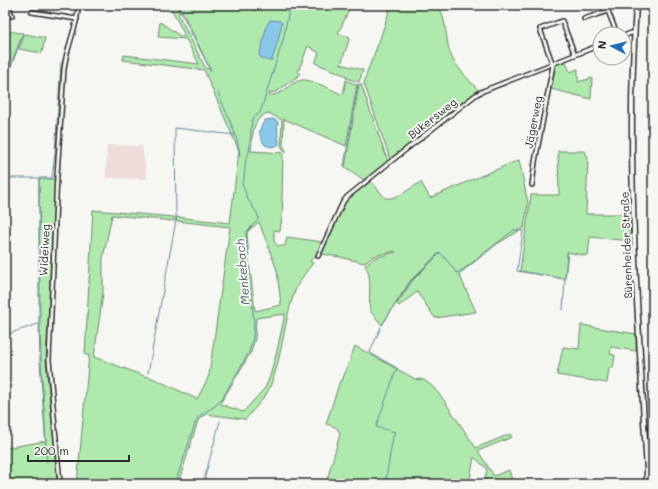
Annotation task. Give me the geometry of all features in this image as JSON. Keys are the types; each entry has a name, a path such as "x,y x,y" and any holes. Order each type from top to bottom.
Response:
{"main road":[{"name":"Sürenheider Straße","path":"636,5 632,112 633,197 635,258 648,471 646,484"}],"street":[{"path":"9,5 12,16"},
{"name":"Wideiweg","path":"60,484 48,360 64,69 77,19 79,5"},
{"path":"584,19 608,10 614,26"},
{"path":"32,12 77,19"},
{"path":"552,63 540,30 562,20 575,55"},
{"name":"Bükersweg","path":"318,256 343,202 350,194 477,94 592,48"},
{"name":"Jägerweg","path":"532,185 553,65 552,63"}],"shaded area":[{"path":"107,145 142,146 147,179 106,178"}],"green space":[{"path":"168,5 176,5 180,13 178,14 206,69 208,68 211,72 179,5 254,5 254,11 256,10 256,5 351,5 338,34 350,37 341,64 363,70 359,82 346,78 347,76 315,63 319,53 308,46 298,72 300,74 276,92 269,93 269,95 278,94 293,83 302,80 316,83 343,95 346,80 357,85 346,146 284,119 283,146 286,153 281,146 282,120 268,113 258,119 254,129 251,151 283,153 283,207 280,231 274,230 274,241 278,246 285,246 287,237 322,242 317,254 310,261 313,263 295,291 274,377 265,396 245,420 206,414 201,417 198,421 178,484 77,484 89,355 85,355 93,210 174,217 174,221 112,215 103,258 103,293 94,357 147,377 148,376 197,399 209,375 230,227 176,221 176,217 230,223 239,151 204,70 123,60 124,55 199,64 186,39 158,37 160,22 180,36 185,36","holes":["259,222 277,270 281,305 255,311 247,233","285,314 276,355 265,388 243,412 220,404 251,352 255,339 256,318"]},
{"path":"391,5 438,5 443,17 448,47 452,58 458,68 478,90 390,159 364,83"},
{"path":"5,31 23,33 5,80"},
{"path":"25,34 45,38 42,53 19,49"},
{"path":"565,60 570,72 578,69 578,82 592,78 591,99 551,89 556,63"},
{"path":"359,84 361,84 388,162 364,180 345,167"},
{"path":"558,151 585,151 588,158 586,214 630,214 631,241 590,237 588,256 567,252 565,279 520,271 531,195 559,195"},
{"path":"519,160 528,203 524,228 497,244 459,274 476,312 435,318 417,292 399,306 397,304 412,281 439,253 410,281 382,325 370,310 370,281 365,265 374,258 396,252 373,256 364,263 322,254 346,200 371,181 385,198 399,195 421,182 430,198"},
{"path":"39,179 55,179 46,362 58,484 5,484 5,448 46,441 41,362"},
{"path":"581,325 636,334 636,351 611,347 610,354 615,355 613,368 609,368 607,383 557,375 563,347 579,349"},
{"path":"355,346 417,380 424,380 433,387 443,399 476,448 510,434 512,437 478,451 494,476 509,470 513,483 484,484 487,469 474,457 469,484 326,484 340,434 337,428 326,424 340,381 342,381"}],"water":[{"path":"270,20 280,21 282,23 272,60 269,61 263,59 259,55 266,27"},
{"path":"273,119 278,122 279,144 272,147 265,145 260,135 260,130 265,120"}],"waterway":[{"path":"177,5 211,71"},
{"name":"Menkebach","path":"175,484 196,421 199,416 215,406 222,399 249,352 253,338 254,322 247,261 246,233 259,219 257,213 247,198 242,183 246,158 249,153 252,120 260,113 283,40 290,5"},
{"path":"5,81 23,35"},
{"path":"5,178 52,178 61,63 63,61"},
{"path":"344,166 358,84"},
{"path":"218,93 237,140 240,156"},
{"path":"148,373 176,220 175,128 235,135"},
{"path":"39,178 40,362 47,462"},
{"path":"382,325 411,281 440,252 457,273 514,230 523,231 517,271 522,272"},
{"path":"565,279 568,252"},
{"path":"523,272 565,279 563,310"},
{"path":"5,335 38,324"},
{"path":"381,327 370,352 397,368 376,427 395,432 385,484"},
{"path":"203,484 220,421"}]}
